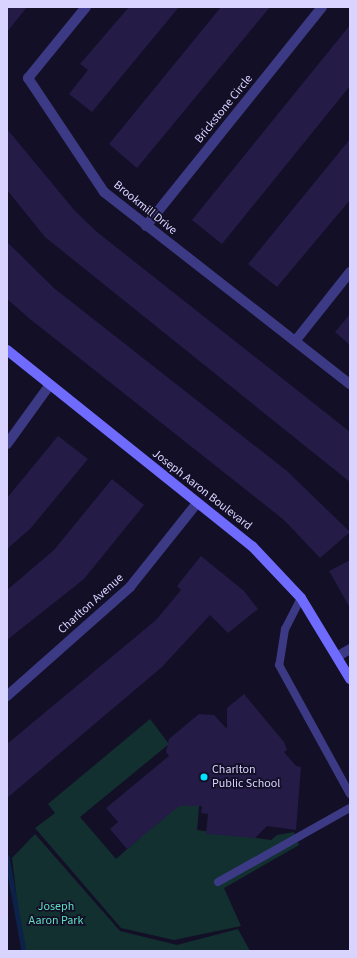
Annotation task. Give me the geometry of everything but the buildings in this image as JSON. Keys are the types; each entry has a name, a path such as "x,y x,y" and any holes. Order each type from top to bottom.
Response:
{"street":[{"name":"Brookmill Drive","path":"86,7 28,78 104,192 146,226 296,340 350,384"},
{"name":"Brickstone Circle","path":"146,226 322,7"},
{"path":"296,340 350,272"},
{"name":"Joseph Aaron Boulevard","path":"7,350 49,386 252,546 301,598 338,656 350,679"},
{"path":"7,444 49,386"},
{"name":"Charlton Avenue","path":"7,696 130,587 197,503"},
{"path":"338,656 350,649"}],"lane":[{"path":"301,598 285,629 279,665 350,794"},
{"path":"218,882 350,808"}],"green space":[{"path":"150,719 169,744 80,817 116,859 192,792 200,796 197,830 271,840 277,835 294,832 299,845 224,888 241,926 174,940 121,928 35,828 55,813 48,804"},
{"name":"Joseph Aaron Park","path":"35,834 120,931 177,945 238,929 250,951 23,951 12,858"}],"waterway":[{"path":"7,857 24,951"}],"place":[{"name":"Charlton Public School","path":"204,777"}]}
